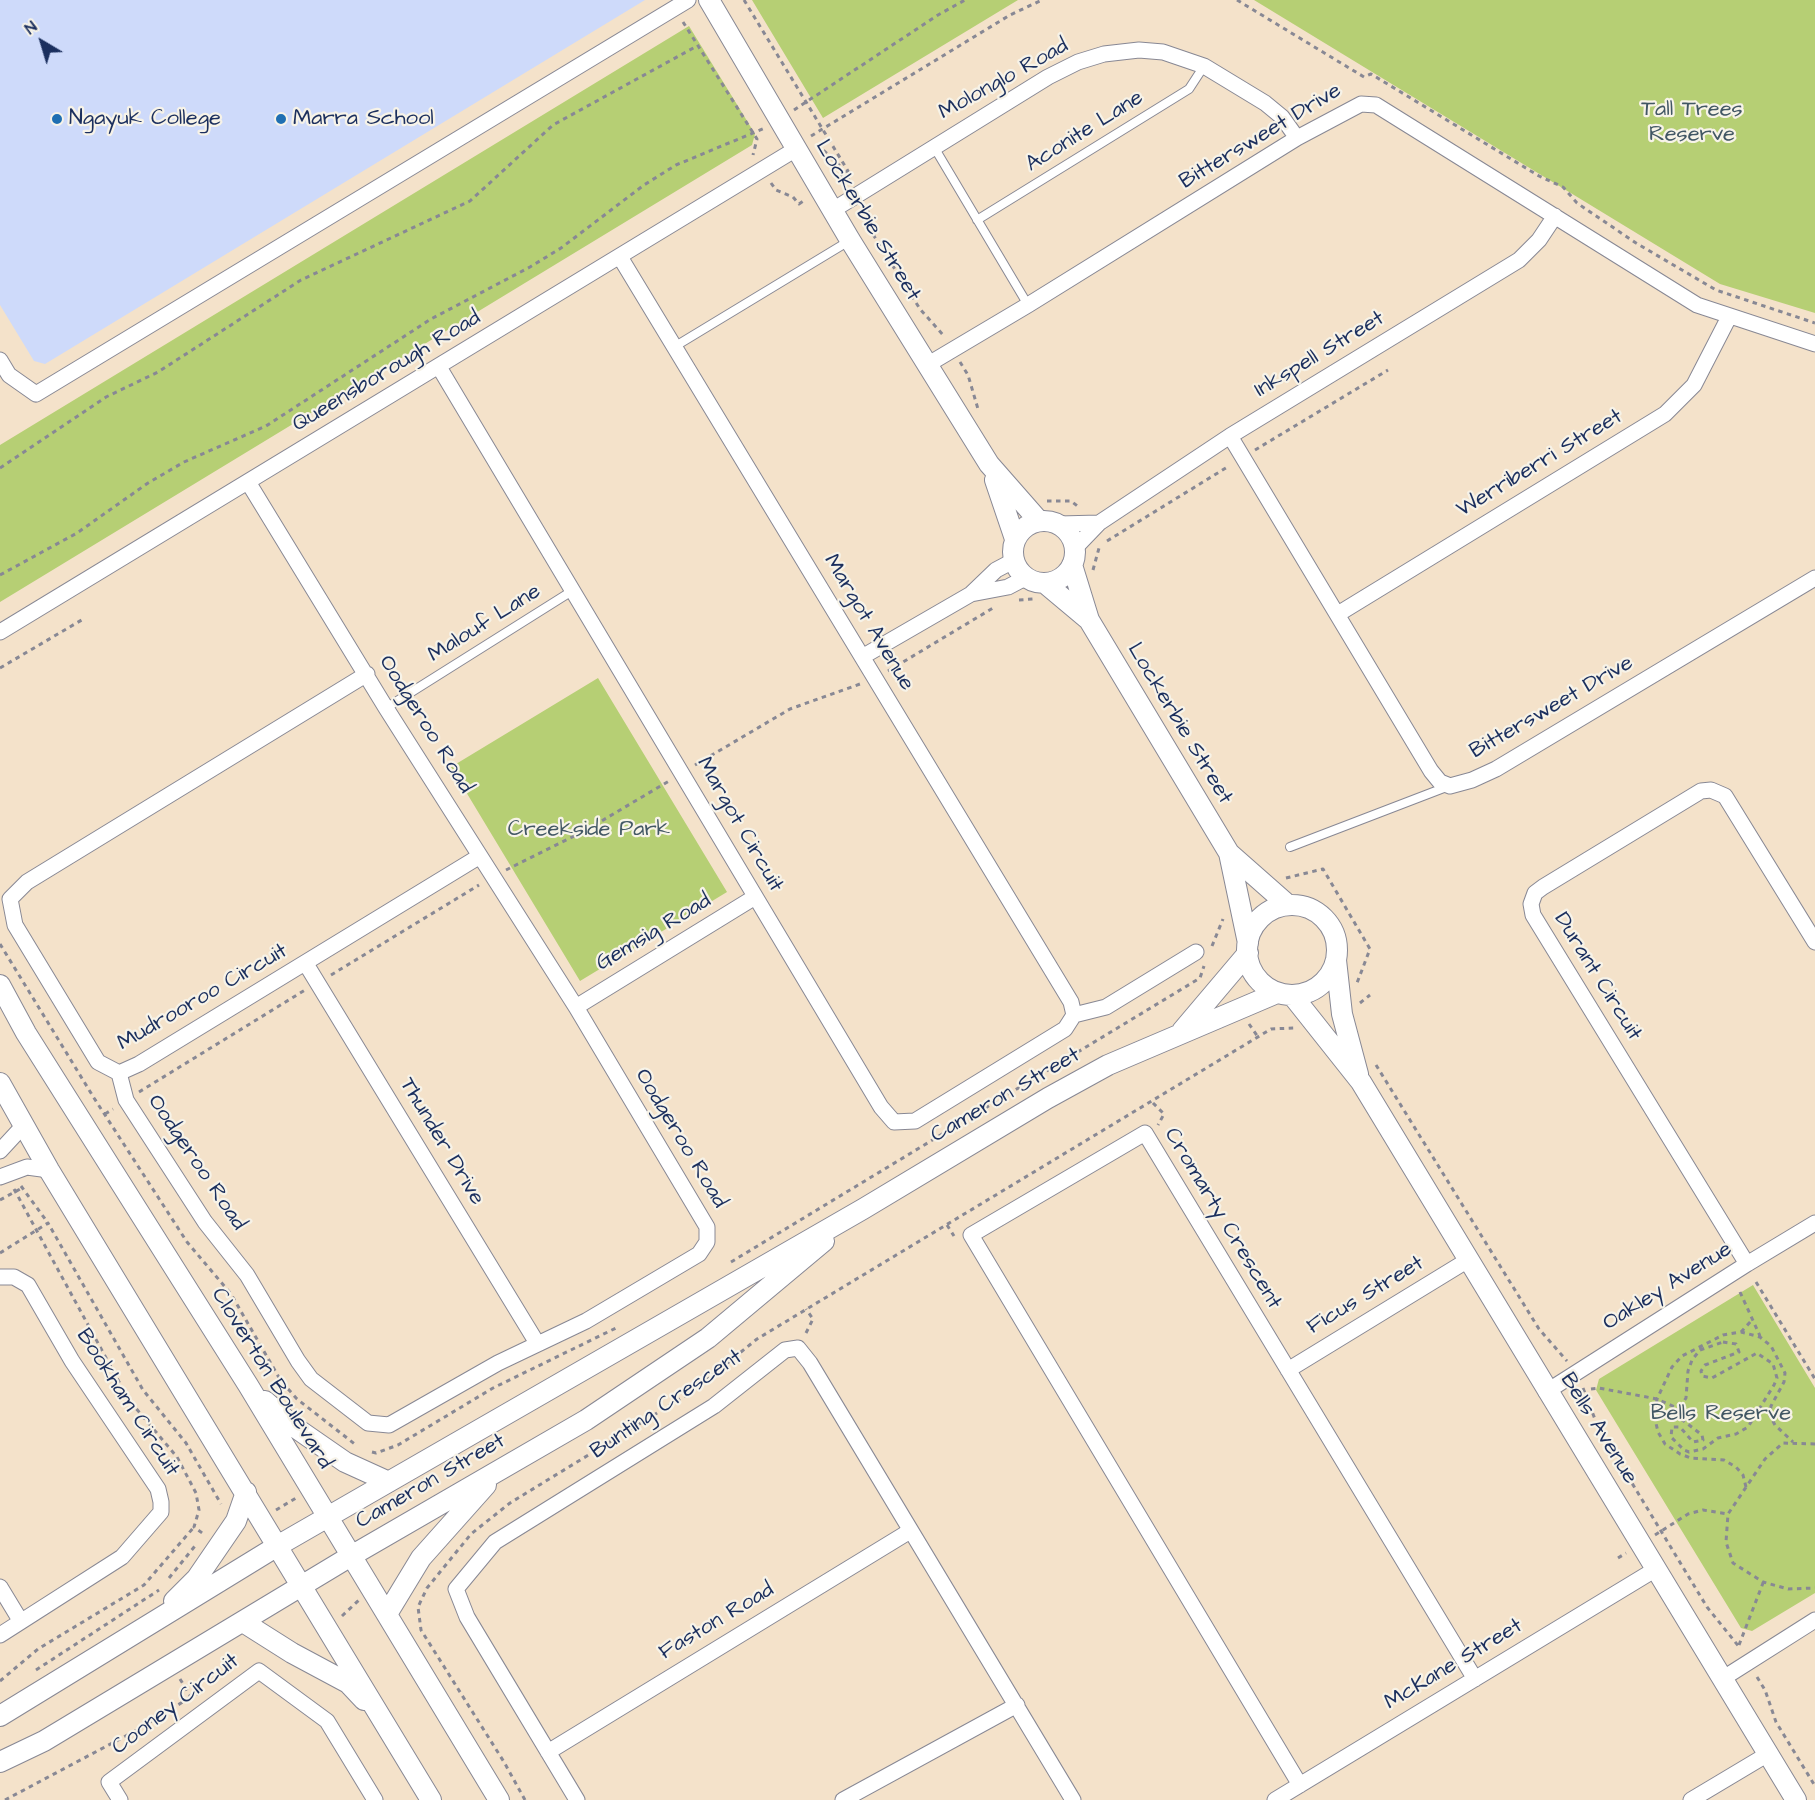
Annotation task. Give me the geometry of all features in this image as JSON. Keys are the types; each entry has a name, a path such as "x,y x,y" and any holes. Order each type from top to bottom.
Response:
{"street":[{"path":"0,360 9,375 36,394 688,0"},
{"name":"Lockerbie Street","path":"709,0 850,240 989,464"},
{"name":"Molonglo Road","path":"833,210 1048,76 1095,57 1139,50 1163,52 1204,66 1265,103 1282,117 1297,138"},
{"name":"Bittersweet Drive","path":"927,365 1297,138 1361,104 1376,105 1697,305 1815,344"},
{"name":"Queensborough Road","path":"0,632 796,148"},
{"name":"Inkspell Street","path":"1074,556 1095,525 1230,436 1519,260 1539,240 1555,216"},
{"name":"Margot Avenue","path":"620,257 1071,1002 1074,1014"},
{"name":"Werriberri Street","path":"1338,614 1665,414 1694,385 1729,317"},
{"name":"Margot Circuit","path":"439,366 881,1107 894,1122 915,1121 1065,1029 1074,1014"},
{"path":"1230,436 1431,771 1440,782 1450,786"},
{"path":"989,464 1049,523 1067,530 1089,620"},
{"path":"989,464 1015,539 1013,561 1025,578 1042,592 1089,620"},
{"name":"Oodgeroo Road","path":"119,1073 126,1100 205,1222 247,1275 311,1379 368,1423 389,1425 537,1343 586,1321 699,1254 707,1242 707,1227 576,1007 386,708 248,482"},
{"path":"1015,539 1021,530 1049,523 1095,525"},
{"path":"1042,592 1065,576 1074,556"},
{"path":"862,657 971,594 996,570 1013,561"},
{"path":"971,594 1008,587 1025,578"},
{"name":"Bittersweet Drive","path":"1450,786 1472,780 1504,765 1815,578"},
{"name":"Lockerbie Street","path":"1089,620 1229,853"},
{"name":"Mudrooroo Circuit","path":"367,674 5,894 15,925 98,1062 119,1073 139,1064 480,856"},
{"name":"Durant Circuit","path":"1747,1264 1533,915 1531,904 1535,893 1543,886 1701,791 1711,790 1725,796 1815,942"},
{"path":"1229,853 1288,905"},
{"path":"1229,853 1253,973 1263,985 1284,994 1317,1028 1360,1082"},
{"name":"Gemsig Road","path":"576,1007 755,897"},
{"path":"1178,1036 1248,948 1253,928 1263,916 1288,905 1302,906 1316,911 1326,921 1336,939 1342,1014 1360,1082"},
{"path":"1074,1014 1106,1007 1204,954"},
{"path":"1284,994 1307,993 1321,985 1331,973 1336,960"},
{"name":"Thunder Drive","path":"306,964 537,1343"},
{"name":"Cloverton Boulevard","path":"0,985 42,1058 248,1385 499,1800"},
{"name":"Cameron Street","path":"0,1716 279,1545 863,1209 1078,1081 1108,1065 1284,994"},
{"name":"Bells Avenue","path":"1360,1082 1546,1392 1641,1543 1796,1800"},
{"path":"0,1083 49,1170 279,1545 431,1800"},
{"path":"0,1151 24,1125"},
{"name":"Cromarty Crescent","path":"1300,1785 971,1235 1145,1133 1475,1679"},
{"path":"3,1176 27,1167 49,1170"},
{"name":"Cameron Street","path":"0,1762 44,1741 351,1556 586,1419 708,1338 863,1209"},
{"name":"Oakley Avenue","path":"1546,1392 1815,1223"},
{"name":"Ficus Street","path":"1288,1370 1468,1260"},
{"name":"Bookham Circuit","path":"0,1277 15,1277 28,1285 72,1361 158,1489 161,1502 161,1512 122,1557 20,1620 0,1635"},
{"path":"798,1348 810,1363 1072,1800"},
{"name":"Bunting Crescent","path":"577,1800 467,1617 456,1589 495,1542 714,1406 785,1350 798,1348"},
{"path":"248,1385 293,1426 345,1462 389,1482"},
{"path":"387,1614 421,1558 503,1468"},
{"path":"154,1623 197,1578 236,1521 246,1492"},
{"name":"Faston Road","path":"548,1752 910,1531"},
{"name":"McKane Street","path":"1275,1800 1656,1569"},
{"path":"0,1587 20,1620"},
{"path":"1722,1679 1815,1620"},
{"path":"243,1622 292,1653 348,1683 383,1719"},
{"name":"Cooney Circuit","path":"120,1800 109,1782 260,1671 327,1721 375,1800"},
{"path":"843,1800 1017,1705"},
{"path":"1691,1800 1768,1754"}],"lane":[{"name":"Aconite Lane","path":"977,220 1189,89 1204,66"},
{"path":"933,146 1028,305"},
{"path":"674,347 850,240"},
{"name":"Malouf Lane","path":"386,708 572,591"},
{"path":"1290,847 1450,786"}],"path":[{"path":"0,575 77,533 148,483 184,462 266,426 431,319 530,267 676,165 749,137 779,120 938,15 966,0"},
{"path":"796,148 812,134 1010,15 1042,0"},
{"path":"1237,0 1364,77 1371,74 1539,176 1563,187 1577,203 1636,243 1716,290 1815,323"},
{"path":"0,468 106,397 158,372 301,280 470,201 553,125 697,46"},
{"path":"790,99 800,114"},
{"path":"807,127 818,145 840,166 858,193 870,213 874,236 920,309 939,328 968,375 978,409 984,418"},
{"path":"1039,498 1050,502 1077,504 1095,525 1100,538 1098,557 1087,588 1080,590"},
{"path":"1015,601 1032,598 1042,592"},
{"path":"105,1114 493,876 588,829 790,709 875,678 999,604"},
{"path":"0,668 85,618"},
{"path":"1266,886 1280,879 1297,878 1323,869 1370,949 1357,983 1359,1004 1370,995"},
{"path":"728,1263 1200,978 1204,954 1226,912 1240,904"},
{"path":"0,944 187,1242 231,1294 281,1381 297,1399 362,1449 376,1453 398,1445 493,1388 626,1323"},
{"path":"525,1800 422,1630 418,1607 427,1588 471,1534 510,1503 693,1391 757,1339 1271,1029 1295,1028 1307,1035 1317,1028"},
{"path":"1374,1061 1539,1329 1558,1349 1575,1374 1598,1427 1707,1606 1739,1645 1765,1690 1776,1722 1815,1786"},
{"path":"0,1681 38,1649 144,1585 194,1527 199,1510 196,1493 177,1457 129,1400 15,1191 3,1176"},
{"path":"0,1200 15,1191"},
{"path":"0,1253 48,1223 143,1390 186,1443 221,1502 222,1509"},
{"path":"1756,1282 1815,1379"},
{"path":"1740,1292 1760,1337 1774,1351 1785,1373 1784,1382 1770,1412 1775,1425 1793,1442"},
{"path":"798,1348 813,1319 806,1309"},
{"path":"1741,1332 1752,1320"},
{"path":"1746,1487 1740,1470 1724,1460 1692,1458 1678,1453 1665,1444 1654,1419 1657,1399 1672,1367 1694,1348 1722,1336 1741,1332 1760,1337"},
{"path":"1722,1336 1723,1342"},
{"path":"1723,1342 1736,1344 1739,1352 1705,1365 1701,1371 1705,1378 1712,1378 1757,1353 1770,1360 1777,1378 1748,1427 1736,1434 1718,1438 1694,1451 1680,1448 1671,1437 1671,1431 1676,1425 1693,1442 1703,1440 1702,1435 1678,1416 1677,1408 1686,1398 1688,1371 1696,1353 1723,1342"},
{"path":"1694,1348 1696,1353"},
{"path":"1592,1389 1599,1388 1657,1399 1677,1408"},
{"path":"1787,1437 1765,1459 1728,1514 1726,1542 1733,1563 1763,1582 1788,1589 1815,1588"},
{"path":"1783,1443 1815,1444"},
{"path":"1678,1453 1680,1448"},
{"path":"345,1462 362,1449"},
{"path":"1692,1458 1694,1451"},
{"path":"1618,1558 1688,1514 1703,1510 1728,1514"},
{"path":"35,1671 159,1591 211,1526"},
{"path":"194,1527 204,1534"},
{"path":"411,1576 427,1588"},
{"path":"1739,1645 1763,1582"},
{"path":"329,1629 371,1589"},
{"path":"5,1800 135,1731 191,1697"}],"shaded area":[{"name":"Marra School","path":"0,0 645,0 45,364 34,361 0,305"}],"green space":[{"path":"752,0 1018,0 823,118"},
{"name":"Tall Trees Reserve","path":"1254,0 1815,0 1815,313 1720,284"},
{"path":"689,26 755,134 752,145 0,602 0,445"},
{"name":"Creekside Park","path":"598,678 727,892 580,981 451,767"},
{"name":"Bells Reserve","path":"1753,1285 1815,1388 1815,1593 1752,1631 1741,1628 1596,1390 1599,1379"}],"place":[{"name":"Ngayuk College","path":"57,119"},
{"name":"Marra School","path":"281,119"}]}
